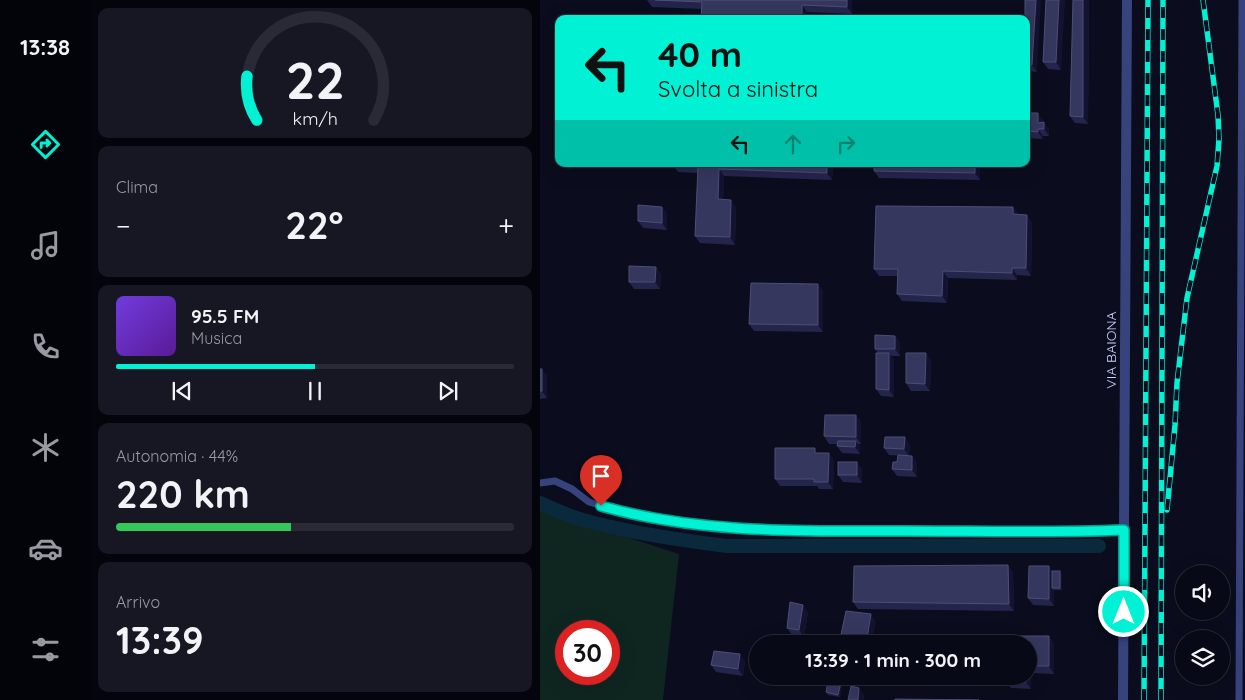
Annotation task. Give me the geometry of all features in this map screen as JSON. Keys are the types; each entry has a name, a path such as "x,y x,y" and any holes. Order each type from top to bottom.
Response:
{"street":[{"name":"VIA BAIONA","path":"1123,700 1127,0"}],"lane":[{"path":"1239,700 1242,422 1242,0"},
{"path":"540,483 554,481 572,489 589,502 613,509 692,524 754,529 1124,530"}],"green space":[{"path":"540,509 679,554 663,700 540,700"}],"building":[{"path":"655,0 847,0 847,7 802,5 802,15 701,15 702,2"},
{"path":"1025,0 1036,0 1032,65 1030,65 1030,15 1025,15"},
{"path":"1046,0 1059,0 1056,62 1043,62"},
{"path":"1073,0 1083,0 1083,117 1070,116"},
{"path":"1030,113 1038,113 1038,123 1044,122 1044,129 1038,129 1038,132 1030,131"},
{"path":"698,167 827,167 827,173 719,169 718,199 731,200 730,237 695,236"},
{"path":"874,167 975,167 975,173 874,171"},
{"path":"638,205 662,207 662,223 638,221"},
{"path":"876,206 1013,207 1013,214 1027,215 1026,268 1012,268 1012,273 943,271 942,296 897,294 898,269 874,269"},
{"path":"629,266 656,267 655,282 629,282"},
{"path":"751,283 818,284 818,325 749,324"},
{"path":"875,335 895,336 895,349 875,349"},
{"path":"876,353 889,353 889,390 876,389"},
{"path":"906,353 926,353 925,384 906,383"},
{"path":"540,369 542,369 542,391 540,391"},
{"path":"825,415 856,415 856,437 824,436"},
{"path":"885,437 905,437 904,449 884,448"},
{"path":"838,441 856,441 855,447 837,446"},
{"path":"775,448 815,448 815,453 829,453 828,482 814,482 814,479 775,479"},
{"path":"898,455 912,456 912,470 892,469 893,462 897,462"},
{"path":"838,462 857,462 857,475 838,475"},
{"path":"1008,565 1009,604 853,602 854,566"},
{"path":"1029,566 1049,566 1049,599 1028,598"},
{"path":"1052,571 1060,571 1060,588 1052,588"},
{"path":"790,602 803,605 799,630 787,628"},
{"path":"846,611 871,614 868,635 841,635"},
{"path":"1037,636 1049,636 1049,666 1037,666"},
{"path":"714,651 740,654 738,669 711,665"},
{"path":"827,685 840,685 838,695 826,692"},
{"path":"851,686 859,688 858,700 848,700"},
{"path":"895,699 979,700 895,700"}],"waterway":[{"path":"540,503 577,518 618,529 672,539 727,546 1099,546"}],"railway":[{"path":"1144,700 1148,0"},
{"path":"1161,700 1163,0"},
{"path":"1167,510 1177,383 1187,298 1217,166 1219,139 1218,115 1203,0"}],"route":[{"path":"601,506 692,524 754,529 874,531 1124,530 1124,612"}]}
